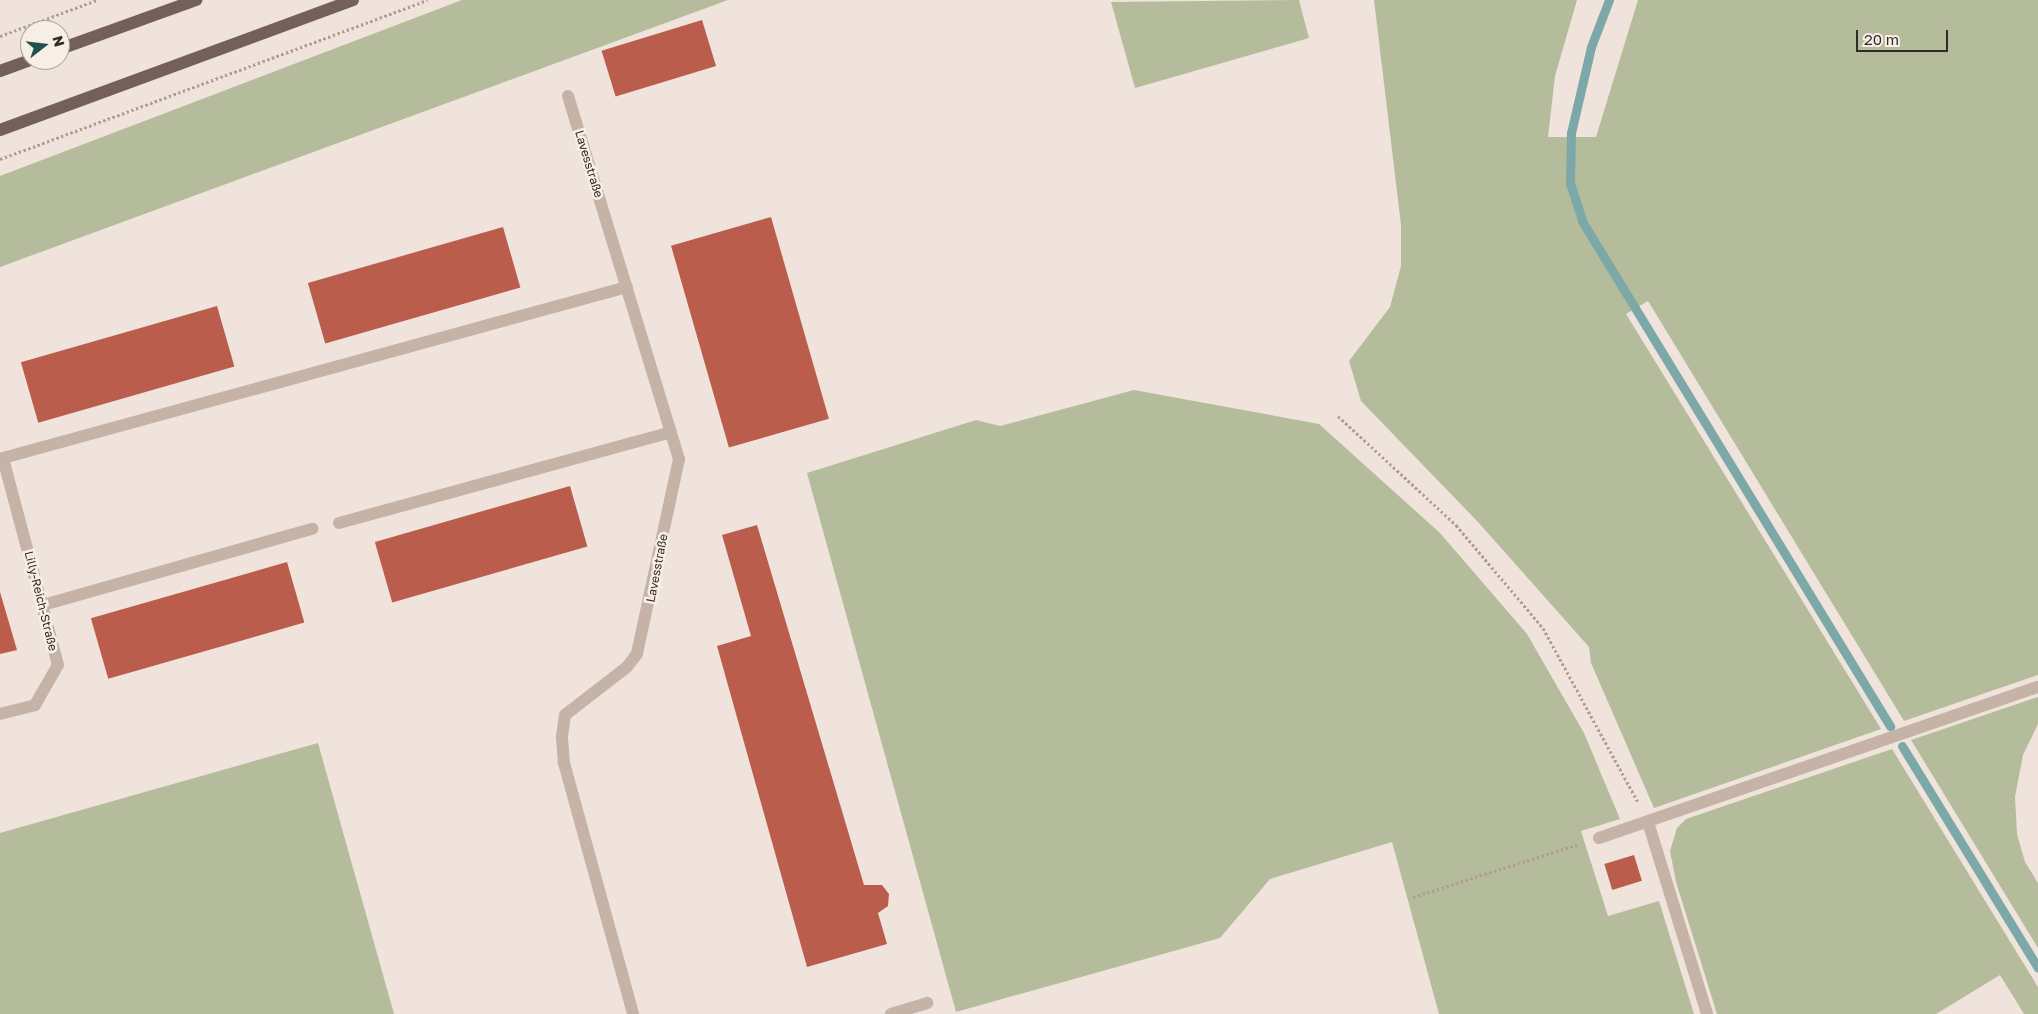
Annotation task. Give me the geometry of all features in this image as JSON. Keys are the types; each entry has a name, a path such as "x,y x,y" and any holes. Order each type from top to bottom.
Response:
{"main road":[{"path":"70,45 196,0"},
{"path":"0,130 353,0"},
{"path":"0,71 20,64"}],"street":[{"name":"Lavesstraße","path":"568,96 679,458 637,654 627,667 565,715 562,737 564,763 633,1014"},
{"name":"Lilly-Reich-Straße","path":"0,714 35,705 58,665 3,458 627,287"},
{"path":"339,523 671,432"},
{"path":"43,605 312,529"},
{"path":"1599,838 2038,687"},
{"path":"1648,822 1707,1014"},
{"path":"891,1014 927,1003"}],"path":[{"path":"0,36 97,0"},
{"path":"0,160 426,0"},
{"path":"1338,416 1456,525 1543,628 1648,822"},
{"path":"1413,898 1599,838"}],"green space":[{"path":"462,0 728,0 0,267 0,176"},
{"path":"1299,0 1309,38 1135,88 1111,2"},
{"path":"1374,0 1577,0 1555,76 1548,137 1596,137 1638,0 2038,0 2038,675 1904,721 1648,301 1626,314 1881,729 1654,808 1591,663 1589,647 1478,522 1361,401 1349,361 1390,307 1401,266 1401,225"},
{"path":"1134,390 1319,424 1440,533 1527,634 1584,733 1620,819 1581,831 1608,916 1659,901 1694,1014 1439,1014 1392,842 1270,879 1220,938 956,1012 807,473 976,420 1000,426"},
{"path":"2038,697 2038,724 2023,755 2015,797 2017,834 2025,862 2038,883 2038,948 1911,740"},
{"path":"318,743 394,1014 0,1014 0,833"},
{"path":"1892,749 2038,987 2038,1014 2024,1014 2000,975 1936,1014 1717,1014 1676,882 1670,851 1677,828 1686,819"}],"building":[{"path":"702,20 716,66 616,97 602,51"},
{"path":"771,217 829,419 729,448 671,246"},
{"path":"503,227 520,288 325,344 308,283"},
{"path":"217,306 234,367 38,423 21,362"},
{"path":"570,486 587,547 392,603 375,542"},
{"path":"757,525 864,885 882,885 889,894 888,906 878,913 887,944 807,967 717,646 751,636 722,535"},
{"path":"287,562 304,623 108,679 91,618"},
{"path":"0,592 17,650 0,654"},
{"path":"1634,855 1642,881 1612,890 1604,864"}],"waterway":[{"path":"1609,0 1591,47 1571,133 1570,183 1582,221 1890,726"},
{"path":"1902,746 2038,968"}]}
